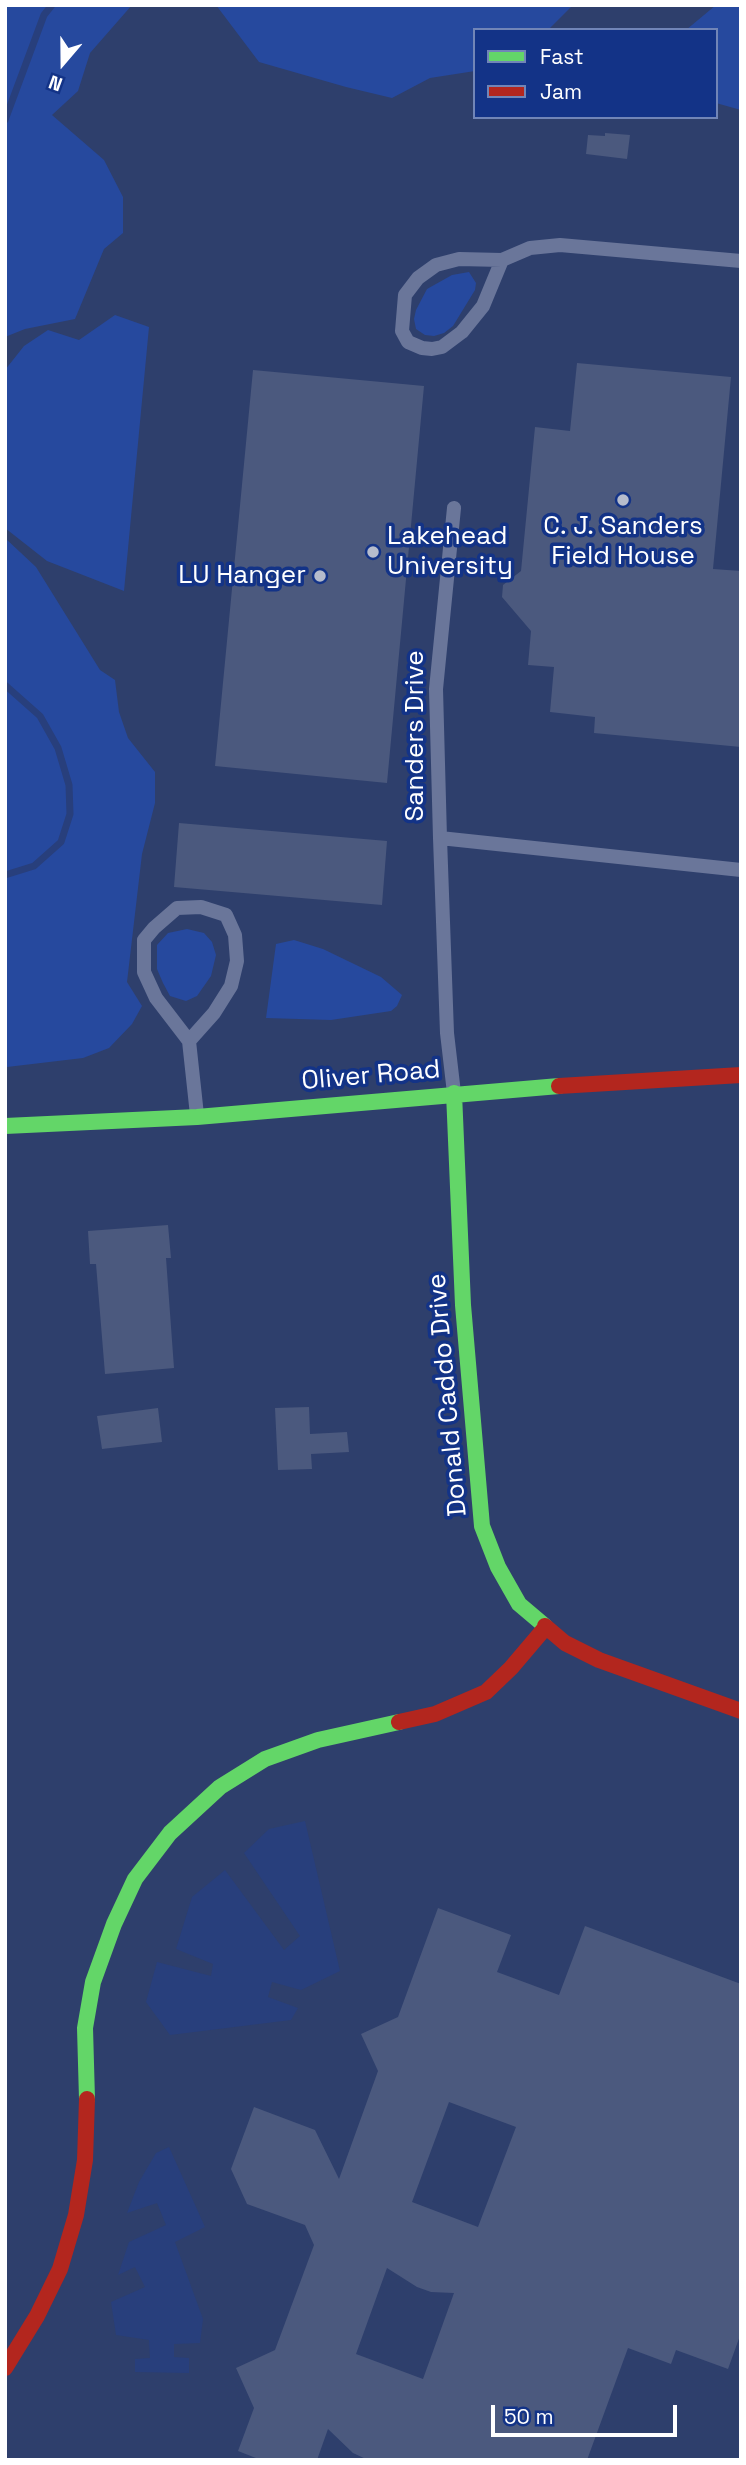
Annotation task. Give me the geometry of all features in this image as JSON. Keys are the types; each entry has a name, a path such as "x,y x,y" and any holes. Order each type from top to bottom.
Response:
{"street":[{"name":"Oliver Road","path":"5,1126 197,1117 454,1093 741,1075"},
{"name":"Donald Caddo Drive","path":"454,1093 463,1305 482,1525 498,1567 519,1604 565,1643 599,1660 741,1712"},
{"path":"5,2368 37,2316 60,2269 76,2215 85,2160 85,2028 93,1982 114,1924 135,1879 170,1833 220,1787 265,1759 318,1740 435,1714 486,1692 511,1668 545,1628"}],"lane":[{"path":"502,260 483,306 462,332 442,346 432,349 408,342 402,331 405,295 418,278 436,265 459,259 502,260 530,248 561,246 741,261"},
{"name":"Sanders Drive","path":"454,508 436,689 447,1033 454,1093"},
{"name":"Sanders Drive","path":"440,838 741,870"},
{"path":"188,1041 214,1013 231,986 237,961 235,935 226,915 201,906 177,908 144,940 144,972 156,998 188,1041 197,1117"}],"shaded area":[{"path":"5,5 132,5 90,53 78,91 52,115 104,160 123,197 123,233 104,249 75,319 25,329 5,337"},
{"path":"216,5 573,5 550,28 473,28 473,71 430,78 392,98 259,62"},
{"path":"716,5 741,5 741,110 718,104 718,28 688,28"},
{"path":"469,272 476,283 475,290 453,326 434,336 425,335 416,329 416,310 427,289 452,275"},
{"path":"115,315 149,327 124,591 47,561 5,528 5,370 24,346 48,330 79,340"},
{"path":"5,538 36,567 100,670 115,680 119,712 128,738 155,772 155,803 142,854 127,982 142,1006 132,1024 109,1048 83,1058 7,1067 5,1067"},
{"path":"187,929 204,933 212,942 216,955 211,976 197,996 186,1001 170,996 163,983 157,969 157,945 168,933"},
{"path":"294,940 323,949 381,977 402,995 397,1006 391,1011 331,1020 266,1018 276,944"},
{"path":"305,1821 340,1971 301,1990 272,1982 268,1997 298,2008 291,2020 170,2035 146,2002 157,1962 211,1976 213,1964 176,1949 192,1897 225,1870 284,1950 300,1936 244,1853 269,1829"},
{"path":"169,2147 205,2227 175,2242 203,2319 200,2343 174,2344 174,2357 189,2358 189,2373 135,2372 135,2359 150,2358 149,2340 116,2335 111,2302 145,2287 135,2267 118,2275 129,2242 166,2225 157,2203 127,2213 139,2182 156,2153"}],"building":[{"path":"605,133 630,135 627,159 586,154 588,135 605,136"},
{"name":"C. J. Sanders Field House","path":"577,363 731,377 713,569 741,571 741,747 594,733 595,717 550,712 554,667 528,665 531,631 502,597 503,585 521,571 535,427 570,431"},
{"name":"LU Hanger","path":"253,370 424,386 387,783 215,766"},
{"path":"179,823 387,841 382,905 174,887"},
{"path":"168,1225 171,1258 166,1258 174,1368 105,1374 96,1264 90,1264 88,1231"},
{"path":"309,1407 310,1434 347,1432 349,1452 311,1454 312,1469 278,1470 275,1408"},
{"path":"158,1408 162,1442 102,1449 97,1416"},
{"path":"438,1908 511,1935 497,1972 559,1995 585,1926 741,1984 741,2333 728,2369 676,2350 671,2364 628,2348 587,2460 368,2460 353,2453 328,2429 317,2460 261,2460 238,2451 254,2408 236,2368 275,2350 314,2245 305,2225 247,2204 231,2169 254,2107 315,2130 339,2179 378,2071 361,2034 398,2017","holes":["449,2102 516,2127 478,2227 412,2202","387,2268 417,2287 431,2292 454,2293 423,2379 356,2354"]}],"waterway":[{"path":"5,120 44,15 52,5"},
{"path":"5,685 40,716 58,748 69,785 70,814 61,842 34,866 5,875"}],"traffic: fast":[{"path":"5,1126 197,1117 559,1086"},
{"path":"454,1093 463,1305 482,1526 498,1567 519,1604 545,1626"},
{"path":"87,2099 85,2028 93,1982 114,1924 135,1879 170,1833 220,1787 265,1759 318,1740 399,1722"}],"traffic: jam":[{"path":"559,1086 741,1075"},
{"path":"545,1626 565,1643 599,1660 741,1711"},
{"path":"399,1722 435,1714 486,1692 511,1668 545,1628"},
{"path":"5,2368 37,2316 60,2269 76,2215 85,2160 87,2099"}],"place":[{"name":"C. J. Sanders Field House","path":"623,500"},
{"name":"Lakehead University","path":"373,552"},
{"name":"LU Hanger","path":"320,576"}]}
